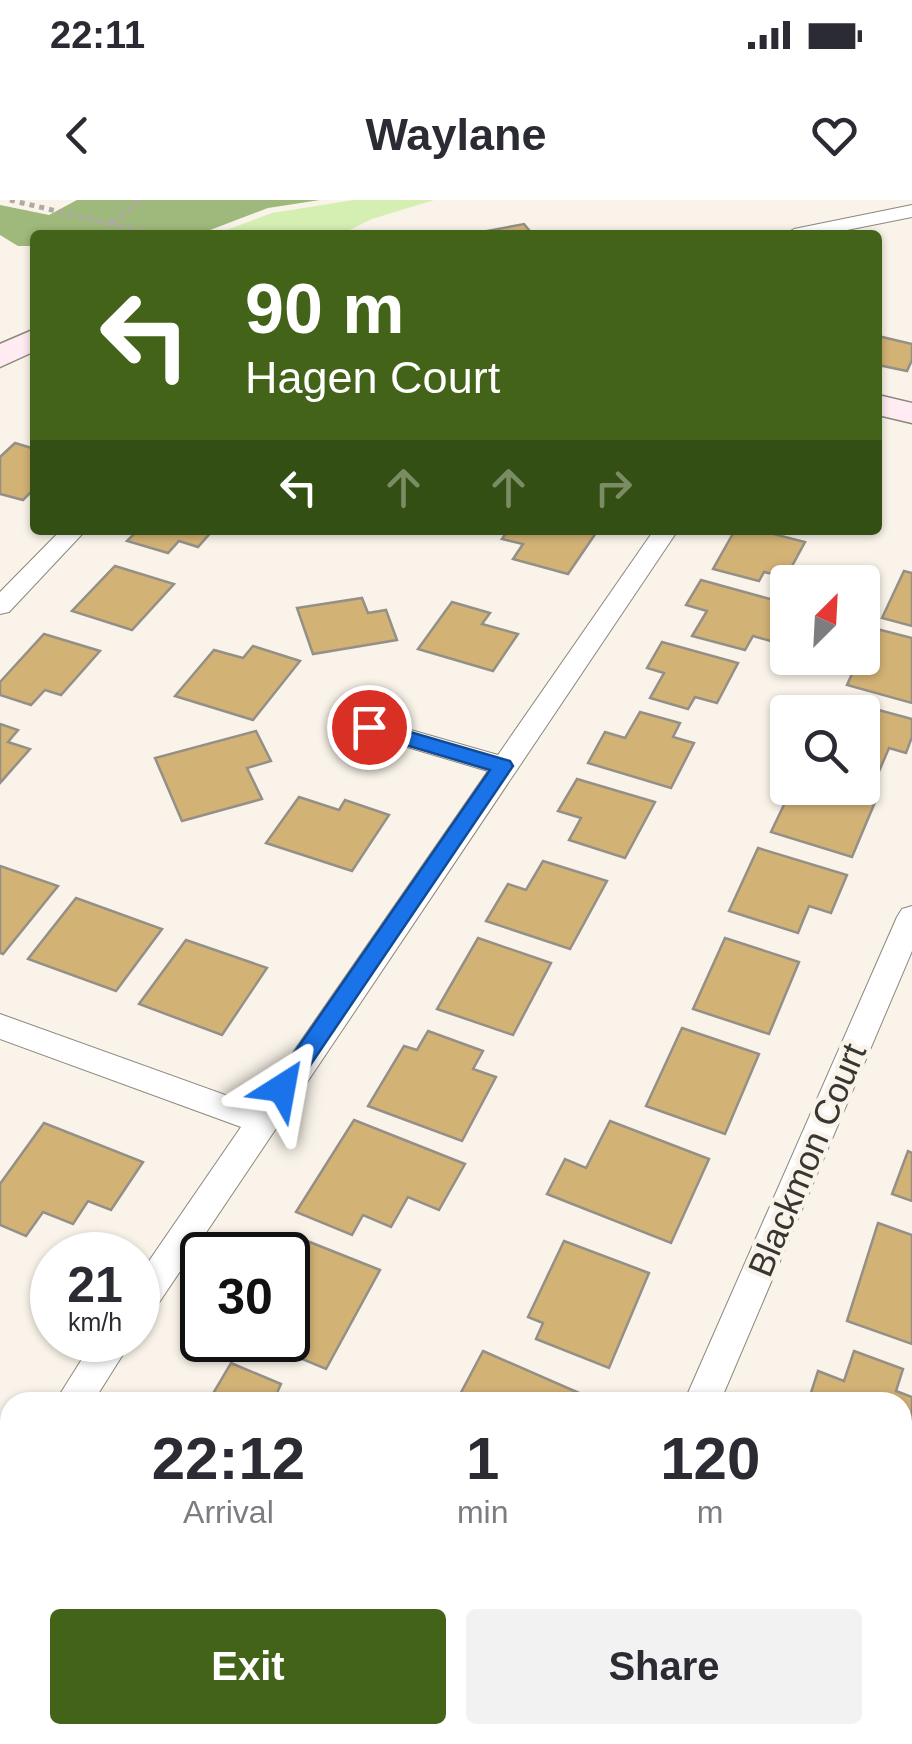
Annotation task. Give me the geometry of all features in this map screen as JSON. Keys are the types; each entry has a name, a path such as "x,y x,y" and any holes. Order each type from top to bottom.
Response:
{"street":[{"path":"819,230 912,212"},
{"path":"888,216 912,221"},
{"path":"0,358 30,341"},
{"path":"882,407 912,413"},
{"path":"0,606 69,535"},
{"path":"160,1272 663,535"},
{"path":"369,727 503,766"},
{"name":"Blackmon Court","path":"706,1392 912,917"},
{"path":"0,1026 260,1121"},
{"path":"80,1392 99,1362"}],"path":[{"path":"10,200 137,230"},
{"path":"112,224 140,200"}],"green space":[{"path":"77,200 320,200 268,208 210,230 30,230 30,246 18,246 0,235 0,205 49,215"},
{"path":"354,200 434,200 349,230 226,230 272,213"}],"building":[{"path":"524,224 529,230 492,230"},
{"path":"882,337 912,344 907,371 882,366"},
{"path":"15,443 30,448 30,493 23,500 0,494 0,457"},
{"path":"133,535 209,535 198,547 179,541 168,553 127,541"},
{"path":"505,535 595,535 568,574 513,559 523,544 502,539"},
{"path":"732,535 778,535 805,542 793,565 770,565 770,573 764,572 759,581 713,569"},
{"path":"115,566 174,584 132,630 72,611"},
{"path":"904,571 912,573 912,626 882,618"},
{"path":"701,580 770,599 770,641 753,636 745,650 692,636 707,611 686,605"},
{"path":"362,598 368,613 386,610 397,640 313,654 297,608"},
{"path":"452,602 490,613 482,624 518,634 493,671 418,649"},
{"path":"880,630 912,638 912,703 847,685 851,675 880,675"},
{"path":"44,634 100,651 61,695 45,690 31,705 0,695 0,682"},
{"path":"662,642 738,663 717,703 695,697 688,709 650,698 664,673 647,668"},
{"path":"253,646 300,661 253,720 175,696 214,650 243,658"},
{"path":"880,710 912,719 912,737 906,753 889,748 880,769"},
{"path":"640,712 680,723 673,737 694,743 671,788 588,763 605,732 625,738"},
{"path":"0,724 18,730 8,742 30,749 0,783"},
{"path":"256,731 271,761 247,768 262,799 182,821 155,758"},
{"path":"577,779 655,802 625,858 569,840 581,818 558,811"},
{"path":"299,797 339,810 345,800 389,815 352,871 266,843"},
{"path":"784,805 874,805 852,857 771,832"},
{"path":"758,848 847,875 831,913 809,906 798,933 729,911"},
{"path":"543,861 607,881 570,949 486,921 508,884 526,890"},
{"path":"0,866 58,886 3,954 0,953"},
{"path":"76,898 162,929 116,991 28,959"},
{"path":"478,938 551,963 513,1035 437,1009"},
{"path":"725,938 799,962 769,1034 693,1009"},
{"path":"186,940 267,968 222,1035 139,1004"},
{"path":"682,1028 759,1054 725,1134 646,1106"},
{"path":"428,1031 483,1051 473,1069 496,1077 462,1141 368,1106 404,1046 417,1050"},
{"path":"354,1120 465,1164 439,1210 408,1197 391,1227 363,1215 352,1235 296,1212"},
{"path":"610,1121 709,1159 671,1243 547,1194 565,1159 586,1168"},
{"path":"44,1123 143,1162 111,1210 88,1201 73,1224 43,1212 26,1236 0,1225 0,1184"},
{"path":"908,1151 912,1153 912,1201 892,1194"},
{"path":"878,1223 912,1235 912,1344 847,1321"},
{"path":"564,1241 649,1273 609,1368 536,1339 543,1323 528,1317"},
{"path":"310,1242 380,1270 326,1369 309,1362"},
{"path":"483,1351 577,1392 461,1392"},
{"path":"854,1351 903,1369 899,1392 811,1392 818,1371 844,1381"},
{"path":"231,1363 281,1384 277,1392 214,1392"}],"route":[{"path":"282,1088 503,766 369,727"}]}
